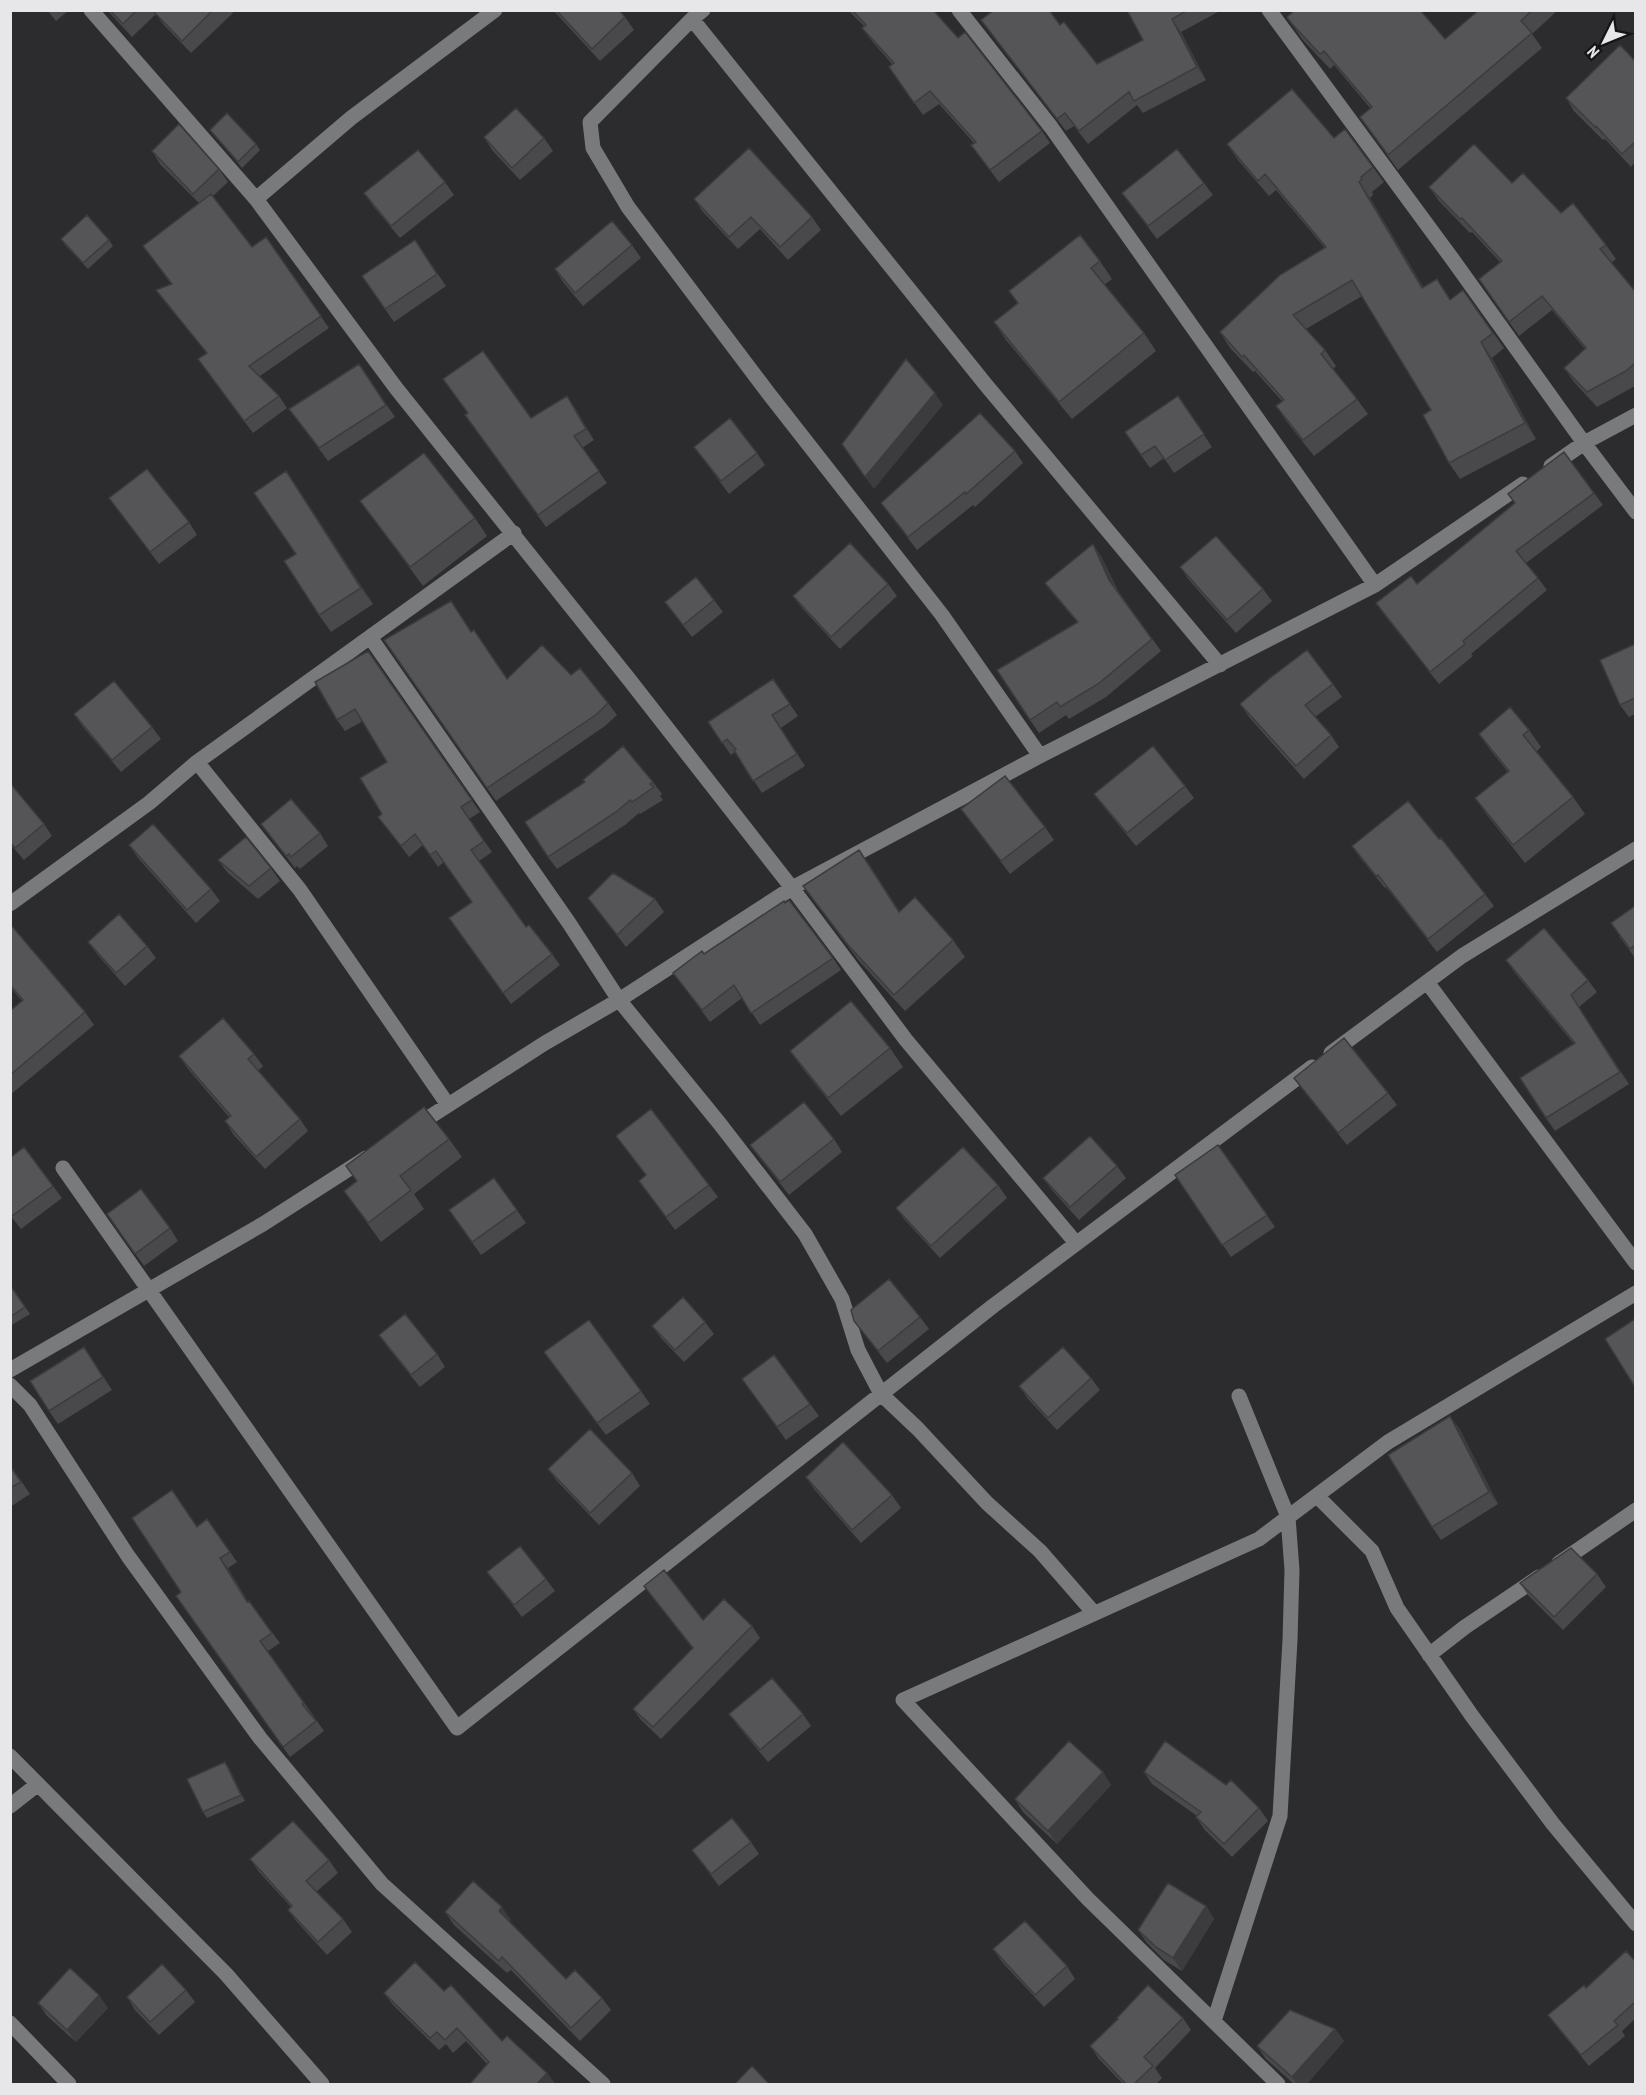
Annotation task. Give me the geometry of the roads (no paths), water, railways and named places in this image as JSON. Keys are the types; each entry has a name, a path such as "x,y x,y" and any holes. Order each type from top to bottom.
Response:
{"street":[{"path":"90,10 256,199 396,388 514,532 792,888 906,1040 1076,1243"},
{"path":"256,199 351,118 495,10"},
{"path":"958,10 1051,127 1375,585"},
{"path":"1269,10 1635,512"},
{"path":"1040,756 942,615 769,394 628,207 593,148 590,122 697,15 986,385 1220,665"},
{"path":"400,1136 545,1043 619,1000 792,888 1040,756 1375,585 1584,443 1635,415"},
{"path":"10,904 149,803 197,762 514,532"},
{"path":"370,637 569,923 619,1000 720,1124 805,1234 842,1299 858,1350 881,1395 918,1430 987,1503 1040,1551 1094,1613"},
{"path":"197,762 300,890 448,1105"},
{"path":"63,1167 457,1728 1076,1243 1461,956 1635,849"},
{"path":"1427,982 1635,1263"},
{"path":"10,1370 262,1224 381,1149"},
{"path":"1278,2085 1088,1899 903,1700 1259,1539 1388,1442 1635,1293"},
{"path":"10,1385 30,1405 128,1556 260,1738 382,1884 603,2085"},
{"path":"1214,2021 1280,1816 1292,1570 1288,1517 1239,1396"},
{"path":"1317,1496 1372,1551 1397,1608 1472,1716 1553,1824 1635,1924"},
{"path":"1429,1655 1635,1510"},
{"path":"10,1756 226,1974 322,2085"},
{"path":"10,1806 38,1784"},
{"path":"10,2023 69,2085"}]}
